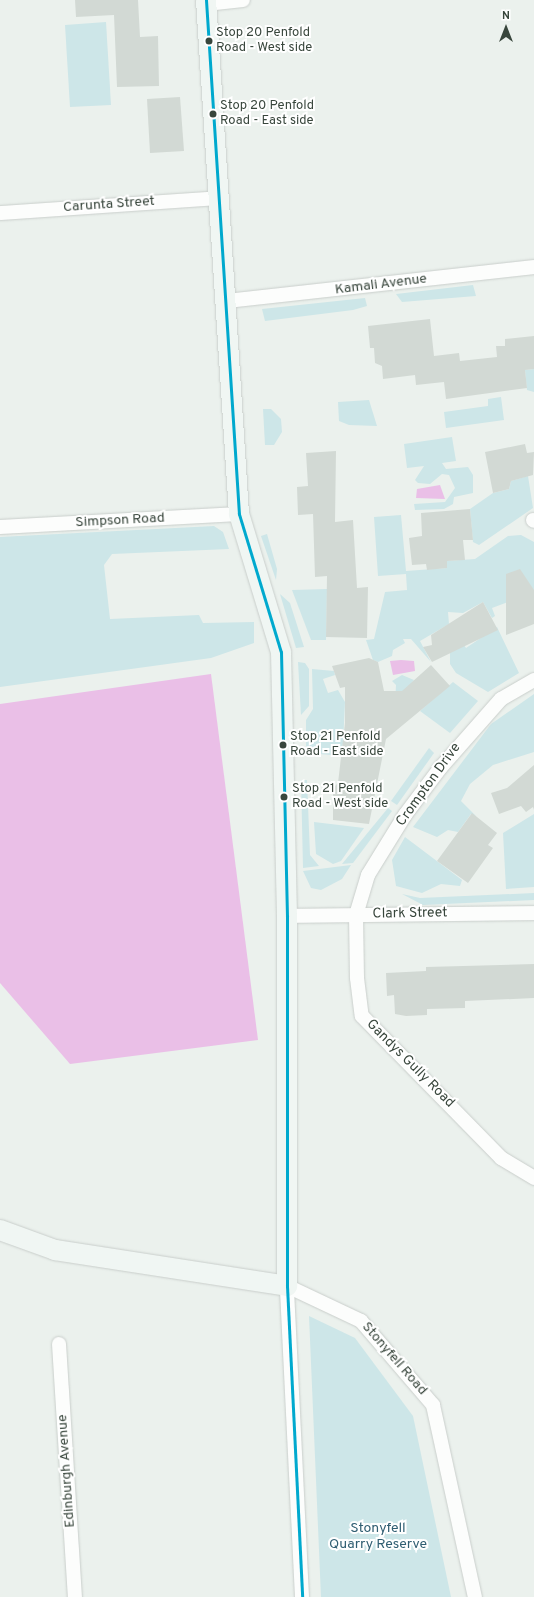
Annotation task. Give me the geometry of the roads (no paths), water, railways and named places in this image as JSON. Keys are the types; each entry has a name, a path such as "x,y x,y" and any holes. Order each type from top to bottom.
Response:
{"street":[{"path":"243,0 206,2 218,198 227,301 239,514 281,652 287,916 287,1286 302,1597"},
{"name":"Carunta Street","path":"0,213 218,198"},
{"name":"Kamali Avenue","path":"227,301 534,267"},
{"name":"Simpson Road","path":"0,527 239,514"},
{"name":"Crompton Drive","path":"356,915 368,876 405,815 441,767 501,699 534,680"},
{"name":"Clark Street","path":"287,916 534,913"},
{"name":"Gandys Gully Road","path":"356,915 357,978 362,1016 501,1158 534,1178"},
{"name":"Stonyfell Road","path":"0,1230 55,1250 287,1286 361,1321 433,1405 475,1597"},
{"name":"Edinburgh Avenue","path":"59,1344 75,1597"}],"place":[{"name":"Stop 20 Penfold Road - West side","path":"209,41"},
{"name":"Stop 20 Penfold Road - East side","path":"213,114"},
{"name":"Stop 21 Penfold Road - East side","path":"283,745"},
{"name":"Stop 21 Penfold Road - West side","path":"284,797"}],"park label":[{"name":"Stonyfell Quarry Reserve","path":"378,1538"}]}
